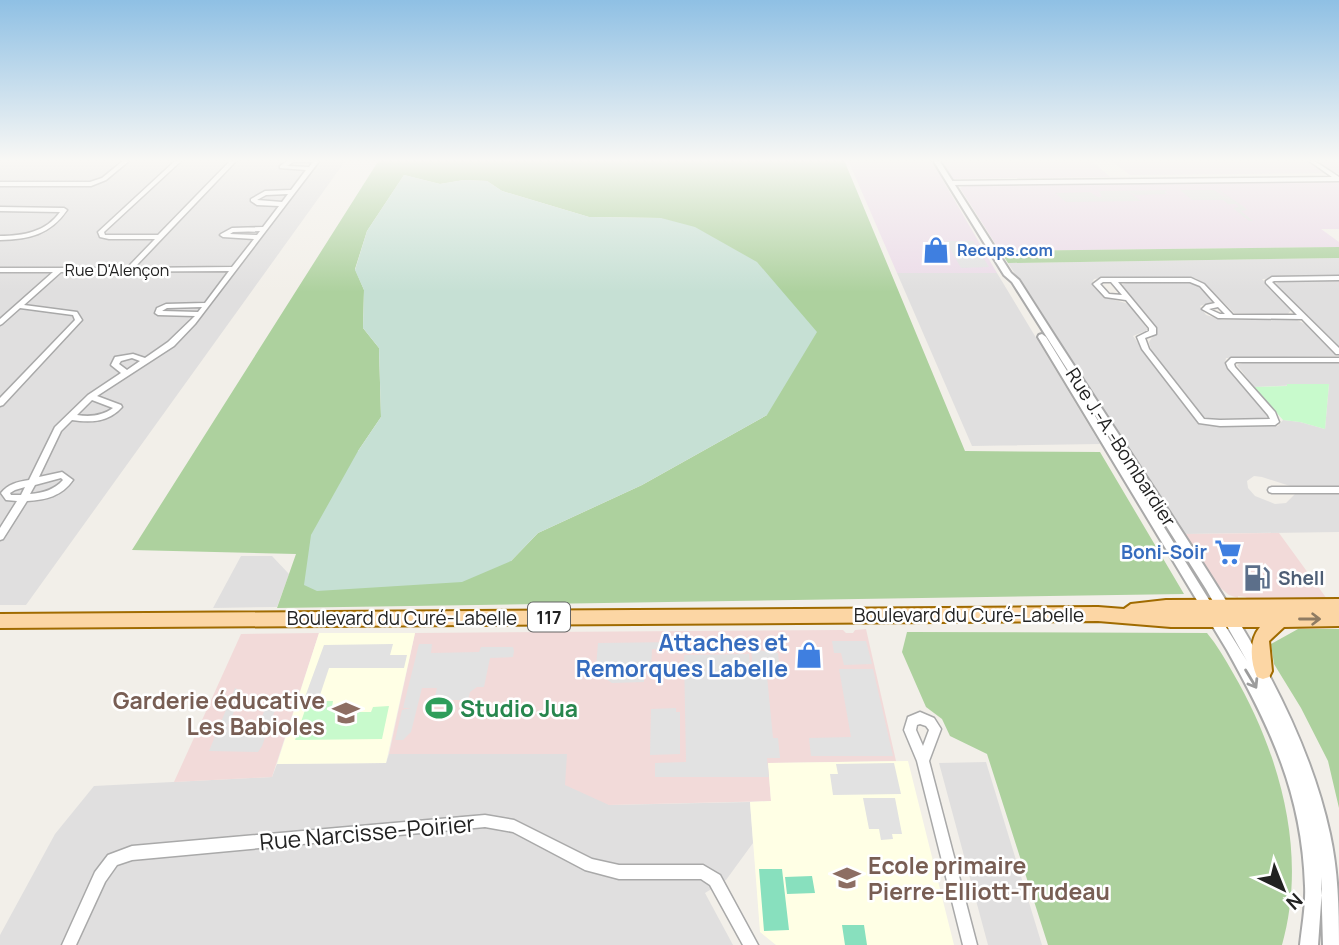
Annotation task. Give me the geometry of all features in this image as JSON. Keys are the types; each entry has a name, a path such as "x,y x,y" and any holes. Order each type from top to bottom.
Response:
{"main road":[{"name":"Boulevard du Curé-Labelle","path":"0,621 1098,614 1171,620 1219,613 1339,606"},
{"name":"Boulevard du Curé-Labelle","path":"1219,613 1282,619 1339,619"},
{"path":"1263,671 1260,639 1264,632 1282,619"}],"street":[{"path":"131,204 101,232 102,236 160,237"},
{"path":"129,270 192,204"},
{"path":"0,536 24,498 58,429 91,397 171,344 207,306 283,204"},
{"name":"Rue J.-A.-Bombardier","path":"964,204 1008,275 1015,280 1219,613"},
{"path":"0,209 64,210 53,223 32,236 0,238"},
{"path":"258,237 223,235 232,230 265,229"},
{"name":"Rue D'Alençon","path":"0,270 234,269"},
{"path":"0,323 59,270"},
{"path":"1339,278 1268,281 1269,285 1339,352"},
{"path":"1127,298 1107,296 1096,284 1101,280 1189,279 1202,285 1231,317"},
{"path":"1113,280 1152,328 1153,332 1141,337 1146,349 1202,421 1275,422 1276,418 1263,400 1232,368 1230,363 1234,360 1339,360"},
{"path":"1220,305 1208,306 1205,309 1217,316 1302,317"},
{"path":"0,403 79,320 75,313 18,306"},
{"path":"200,314 158,313 159,309 166,306 207,306"},
{"path":"126,373 115,365 118,359 133,356 145,361"},
{"path":"70,417 95,418 111,414 118,407 91,397"},
{"path":"62,475 69,480 61,491 24,498 9,498 5,493 12,487 62,475"},
{"path":"1272,490 1339,490"},
{"path":"1219,613 1263,671 1299,735 1326,807 1334,850 1337,889 1332,945"},
{"path":"1219,613 1268,709 1298,782 1313,856 1314,902 1309,945"},
{"path":"923,761 970,945"},
{"name":"Rue Narcisse-Poirier","path":"69,945 100,877 113,860 132,853 485,821 514,826 590,865 619,872 703,872 715,880 751,945"}],"shaded area":[{"path":"0,204 314,204 26,605 0,605"},
{"path":"385,204 546,204 589,217 661,218 695,227 757,262 817,332 767,415 642,485 538,533 511,561 462,582 317,591 304,585 311,535 358,451 381,417 379,348 363,328 364,290 355,270 367,231"},
{"path":"867,204 957,204 997,273 897,273"},
{"path":"970,204 1339,204 1339,229 1321,229 1339,242 1339,247 1000,251"},
{"path":"1236,204 1244,207 1247,210 1241,211 1253,221 1249,221 1233,208 1239,207"},
{"path":"946,241 973,241 989,267 961,268"},
{"path":"1339,258 1339,276 1262,279 1291,310 1287,315 1234,313 1204,283 1195,278 1100,278 1094,279 1092,283 1104,297 1129,304 1148,330 1133,336 1195,419 1205,425 1278,426 1283,420 1325,429 1329,384 1254,387 1237,365 1245,362 1339,363 1339,486 1290,486 1254,476 1247,481 1248,488 1255,496 1275,504 1286,503 1295,494 1339,494 1339,532 1184,534 1008,263"},
{"path":"897,273 997,273 1100,444 972,446"},
{"path":"1339,280 1339,347 1274,285 1281,281"},
{"path":"1186,281 1200,287 1211,299 1212,302 1200,306 1206,315 1223,320 1297,320 1307,325 1336,356 1226,358 1225,363 1270,418 1207,419 1199,413 1151,350 1149,342 1157,330 1121,285 1129,282"},
{"path":"1279,533 1327,599 1248,600 1246,597 1229,595 1217,585 1184,534"},
{"path":"241,556 272,556 289,574 277,607 213,608"},
{"path":"866,629 896,761 768,763 771,801 609,805 565,785 567,754 389,754 415,633 843,630 853,633 855,630"},
{"path":"319,633 272,777 174,782 241,634"},
{"name":"Garderie éducative Les Babioles","path":"319,633 415,633 386,763 277,764"},
{"path":"832,641 866,641 872,664 844,665 841,653 834,653"},
{"path":"678,642 678,651 652,649 651,671 644,671 644,682 612,683 606,679 595,679 598,643"},
{"path":"393,644 390,655 407,655 404,668 329,668 320,695 305,697 324,645"},
{"path":"419,644 432,644 431,653 479,652 481,647 513,647 514,651 513,657 490,658 484,687 477,687 470,692 468,700 434,700 437,688 422,688 411,732 403,740 395,740 402,710 411,708 403,708"},
{"path":"751,649 778,653 780,671 753,671"},
{"path":"749,654 751,676 767,676 773,738 778,738 780,758 767,758 769,777 655,777 655,763 686,762 684,655"},
{"path":"839,669 873,669 893,756 811,756 809,738 851,737"},
{"path":"235,688 242,692 228,726 232,736 252,733 268,702 278,702 262,746 258,752 209,751"},
{"path":"676,708 676,712 680,712 680,754 650,755 651,709"},
{"path":"389,754 567,754 609,805 750,802 753,843 726,880 705,893 733,945 0,945 0,935 55,834 94,786 272,777 277,764 386,763"},
{"name":"Ecole primaire Pierre-Elliott-Trudeau","path":"908,761 954,945 776,945 760,932 750,802 771,801 768,763"},
{"path":"986,762 1042,945 988,945 939,763"},
{"path":"894,763 901,794 833,795 830,774 838,774 836,764"},
{"path":"863,798 895,798 902,834 892,834 893,839 881,840 879,829 869,829"}],"green space":[{"path":"351,204 385,204 367,231 355,269 364,290 363,328 379,348 381,417 358,451 511,561 538,533 642,485 767,415 661,218 589,217 546,204 862,204 965,451 1100,452 1184,594 277,608 296,554 132,550"},
{"path":"1339,247 1339,258 1008,263 1000,251"},
{"path":"1329,384 1325,429 1283,420 1254,387"},
{"path":"1298,629 1339,629 1339,808 1328,761 1301,708 1274,664 1271,644"},
{"path":"907,632 1207,633 1224,657 1250,704 1276,770 1285,805 1292,875 1282,945 1048,945 987,754 950,736 942,719 926,707 902,652"},
{"path":"308,701 333,701 332,707 358,707 357,712 371,712 373,707 389,706 382,739 295,740"},
{"path":"759,869 782,869 789,930 764,931"},
{"path":"812,876 815,893 787,894 785,877"},
{"path":"842,925 864,925 867,945 845,945"}],"place":[{"name":"Recups.com","path":"936,250"},
{"name":"Boni-Soir","path":"1228,552"},
{"name":"Shell","path":"1257,578"},
{"name":"Attaches et Remorques Labelle","path":"809,655"},
{"name":"Studio Jua","path":"439,708"},
{"name":"Garderie éducative Les Babioles","path":"346,713"},
{"name":"Ecole primaire Pierre-Elliott-Trudeau","path":"847,878"}]}
